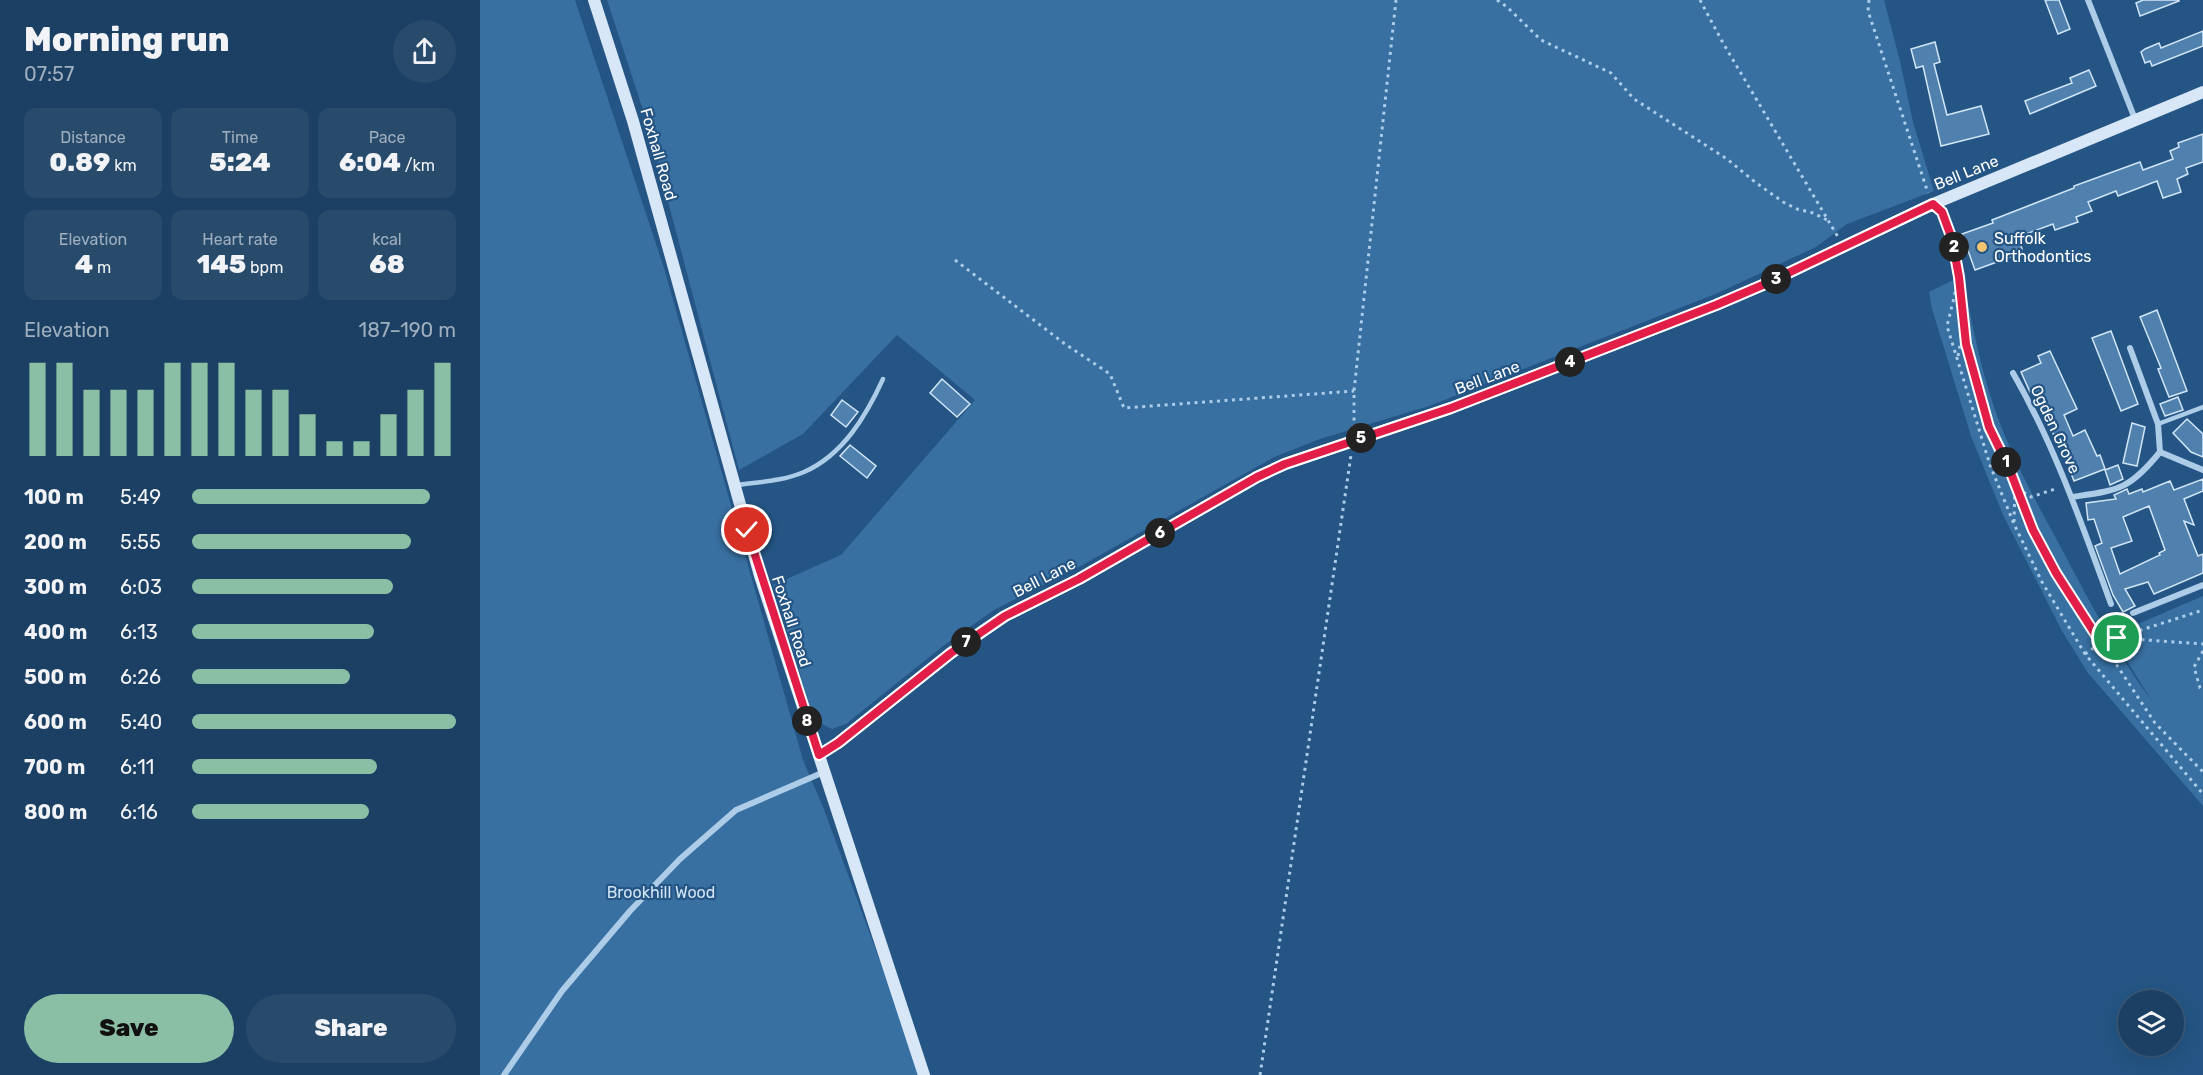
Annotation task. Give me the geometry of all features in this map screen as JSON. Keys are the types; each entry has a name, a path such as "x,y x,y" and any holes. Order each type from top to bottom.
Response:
{"street":[{"name":"Foxhall Road","path":"594,0 633,121 760,576 924,1075"},
{"path":"2088,0 2135,119"},
{"name":"Bell Lane","path":"819,755 838,743 951,653 1005,616 1079,579 1257,477 1285,464 1451,408 1765,284 1933,204 2203,92"},
{"path":"2130,348 2158,424 2160,452 2203,470"},
{"name":"Ogden Grove","path":"2013,373 2027,397 2067,484 2111,604"},
{"name":"Ogden Grove","path":"2072,497 2105,492 2129,484 2139,477 2160,452"},
{"path":"2133,613 2203,585"},
{"path":"504,1075 562,991 630,911 680,859 735,810 824,772"}],"lane":[{"path":"734,485 774,481 804,472 826,459 850,436 871,404 883,379"},
{"path":"2158,424 2203,407"}],"path":[{"path":"1260,1075 1354,440 1354,391 1396,0"},
{"path":"1497,0 1541,40 1611,73 1635,99 1727,159 1755,182 1797,210 1813,213 1827,220"},
{"path":"1700,0 1843,247"},
{"path":"1869,0 1868,11 1908,139 1933,204 1942,212 1952,239 1959,277 1966,344 1989,427 2009,468 2033,530 2056,573 2155,723 2203,772"},
{"path":"955,260 1065,344 1110,374 1124,408 1354,391"},
{"path":"1959,277 1947,326 1990,465 2014,524 2042,582 2085,654 2203,794"},
{"path":"1958,363 1960,345 1966,344"},
{"path":"2015,487 2031,497 2067,484"},
{"path":"2014,524 2015,487"},
{"path":"2085,654 2101,643 2203,610"},
{"path":"2117,638 2203,644"},
{"path":"2203,651 2194,667 2200,688 2203,690"}],"green space":[{"name":"Brookhill Wood","path":"480,0 575,0 664,268 803,760 823,807 922,1075 480,1075"},
{"path":"607,0 1884,0 1913,122 1934,191 1847,224 1816,247 1718,293 1429,406 1320,439 1274,457 1079,567 994,610 943,646 846,724 832,729 814,720 773,585 841,555 975,400 897,335 803,434 739,470 647,122"},
{"path":"1963,277 1990,394 2017,463 2106,630 2152,701 2115,642 2120,628 2133,626 2203,596 2203,806 2088,673 2062,631 2003,515 1971,436 1932,309 1929,292"}],"building":[{"path":"2045,0 2059,0 2070,29 2058,34"},
{"path":"2143,0 2179,1 2140,16 2136,3"},
{"path":"2203,31 2203,46 2152,66 2150,61 2145,63 2141,52 2145,49 2159,43 2161,48"},
{"path":"1935,42 1940,62 1934,64 1947,115 1981,106 1989,134 1941,146 1923,66 1916,68 1911,49"},
{"path":"2089,70 2096,86 2030,114 2025,101 2072,83 2070,78"},
{"path":"2203,134 2203,162 2186,168 2188,174 2177,179 2181,192 2163,198 2157,181 2118,196 2116,191 2088,202 2092,211 2076,217 2078,222 2055,230 2053,224 2018,237 2022,249 2017,250 2019,254 1975,270 1962,234 1993,223 1992,220 2074,188 2074,186 2140,162 2143,170 2173,159 2170,151 2179,147 2178,143"},
{"path":"2157,310 2187,391 2169,397 2158,369 2161,368 2140,317"},
{"path":"2111,331 2138,404 2121,411 2092,338"},
{"path":"2050,351 2077,409 2064,415 2073,436 2085,430 2097,456 2100,455 2105,469 2074,481 2059,442 2021,372 2041,363 2038,356"},
{"path":"942,379 970,404 957,417 930,393"},
{"path":"2178,397 2183,410 2165,416 2160,404"},
{"path":"842,400 858,412 846,427 831,415"},
{"path":"2187,419 2203,434 2203,457 2191,452 2173,433"},
{"path":"2132,423 2145,427 2137,466 2123,463"},
{"path":"850,445 876,466 867,478 840,456"},
{"path":"2118,465 2123,479 2110,485 2105,470"},
{"path":"2203,479 2203,491 2184,499 2194,525 2184,521 2198,556 2203,554 2203,573 2154,594 2148,582 2125,589 2135,606 2123,612 2113,595 2095,546 2102,543 2094,519 2088,520 2086,503 2116,499 2114,495 2127,489 2129,494 2142,489 2143,492 2170,481 2174,490","holes":["2149,506 2165,550 2159,553 2160,555 2120,574 2111,548 2132,541 2123,517"]}],"place":[{"name":"Suffolk Orthodontics","path":"1982,247"}],"route":[{"path":"747,530 819,755 838,743 951,653 1005,616 1079,579 1257,477 1285,464 1451,408 1716,305 1933,204 1942,212 1952,239 1959,277 1966,344 1989,427 2009,468 2033,530 2056,573 2101,643 2117,638"}]}
